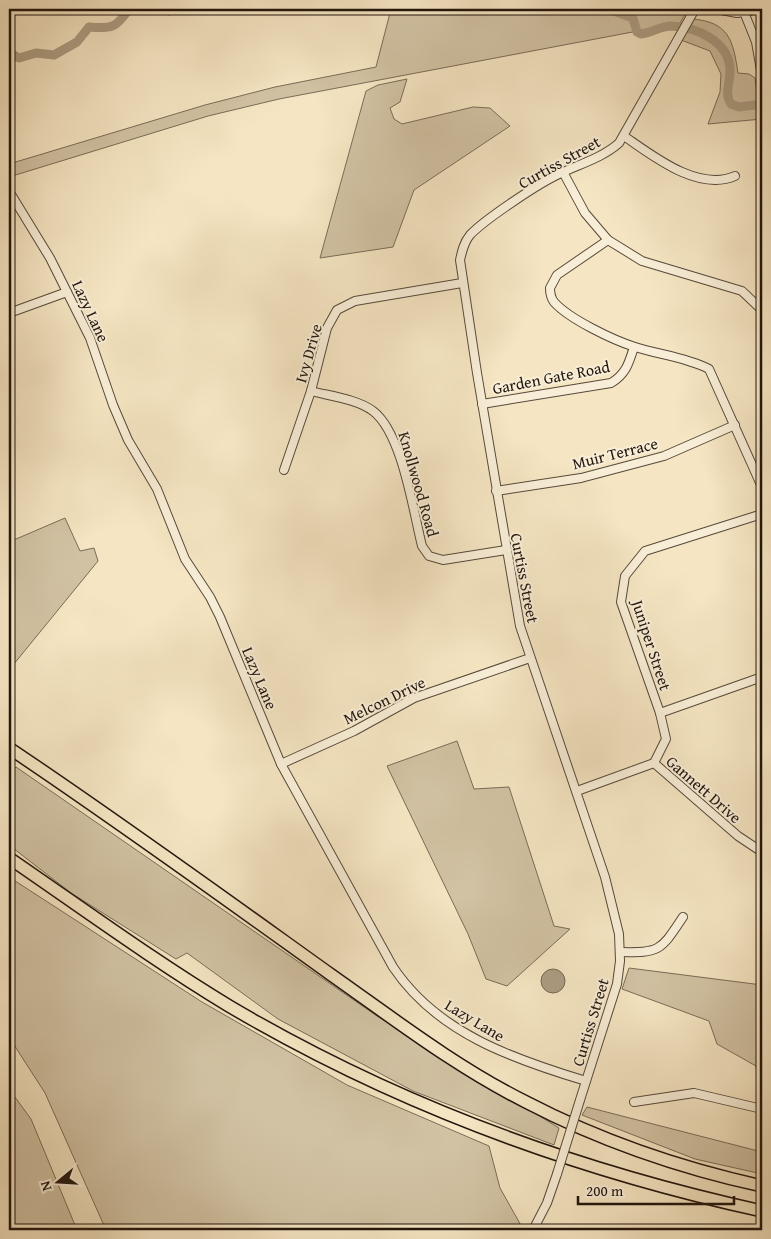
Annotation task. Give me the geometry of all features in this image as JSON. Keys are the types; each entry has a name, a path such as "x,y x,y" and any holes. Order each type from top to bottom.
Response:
{"highway":[{"path":"9,748 412,1032 499,1088 557,1118 628,1148 700,1171 762,1186"},
{"path":"9,858 181,976 278,1033 362,1076 484,1129 565,1159 645,1183 762,1211"}],"street":[{"name":"Curtiss Street","path":"533,1230 547,1204 616,990 620,952 615,909 519,621 462,283 460,260 462,251 470,236 533,190 563,172 607,152 624,136 685,23 695,9"},
{"path":"716,9 729,13 760,9"},
{"path":"744,12 756,42 762,76"},
{"path":"624,136 667,163 697,177 720,181 735,176"},
{"path":"563,172 585,213 608,240 642,261 742,291 762,310"},
{"name":"Lazy Lane","path":"9,191 50,258 90,338 113,405 128,440 156,489 185,559 210,597 220,617 281,764 393,967 407,988 424,1004 488,1046 528,1063 586,1081"},
{"path":"608,240 557,275 550,288 551,297 555,303 592,328 634,347 694,362 709,369 762,486"},
{"name":"Ivy Drive","path":"284,470 311,391 328,328 337,310 355,301 462,283"},
{"path":"9,313 67,292"},
{"name":"Garden Gate Road","path":"482,404 611,383 620,378 627,370 634,347"},
{"name":"Knollwood Road","path":"311,391 354,402 372,411 386,425 396,444 422,546 430,556 443,560 506,550"},
{"name":"Muir Terrace","path":"496,490 581,478 664,456 735,425"},
{"name":"Juniper Street","path":"654,762 666,739 660,713 621,602 625,576 645,551 730,522 762,514"},
{"name":"Melcon Drive","path":"281,764 354,731 414,698 530,658"},
{"path":"660,713 762,677"},
{"path":"577,791 654,762"},
{"name":"Gannett Drive","path":"654,762 738,836 762,852"},
{"path":"620,952 648,953 666,943 683,917"},
{"path":"634,1102 694,1093 762,1109"}],"shaded area":[{"path":"391,9 621,9 624,17 669,9 688,9 680,23 279,99 208,116 9,177 9,164 205,105 275,87 376,67"},
{"path":"692,19 714,24 727,35 734,51 738,73 749,74 755,78 762,119 708,124 720,92 721,74 710,51 681,40"},
{"path":"407,79 400,102 390,108 394,119 402,124 473,107 490,108 510,126 414,190 393,247 320,258 366,91 378,85"},
{"path":"65,518 80,551 94,548 98,561 9,670 9,542"},
{"path":"457,741 474,789 509,787 554,926 570,929 507,986 486,979 468,934 387,766"},
{"path":"16,767 377,1016 559,1128 554,1145 413,1091 278,1019 187,953 176,959 71,893 9,845 9,776"},
{"path":"9,877 202,1002 347,1085 489,1146 500,1188 523,1229 106,1230 45,1093 9,1037"},
{"path":"629,968 762,985 762,1097 760,1097 756,1066 717,1044 709,1021 622,989"},
{"path":"553,969 561,973 565,981 561,989 553,993 545,989 541,981 545,973"},
{"path":"9,1089 31,1119 77,1230 9,1230"},
{"path":"587,1107 762,1152 762,1174 695,1159 582,1115"}],"waterway":[{"path":"9,52 19,58 36,53 54,55 77,42 89,27 103,28 117,24 129,9"},
{"path":"165,9 169,11 173,9"},
{"path":"608,9 633,18 637,32 641,34 671,26 691,29 710,38 724,51 728,60 730,71 728,96 731,104 739,107 762,104"}]}
